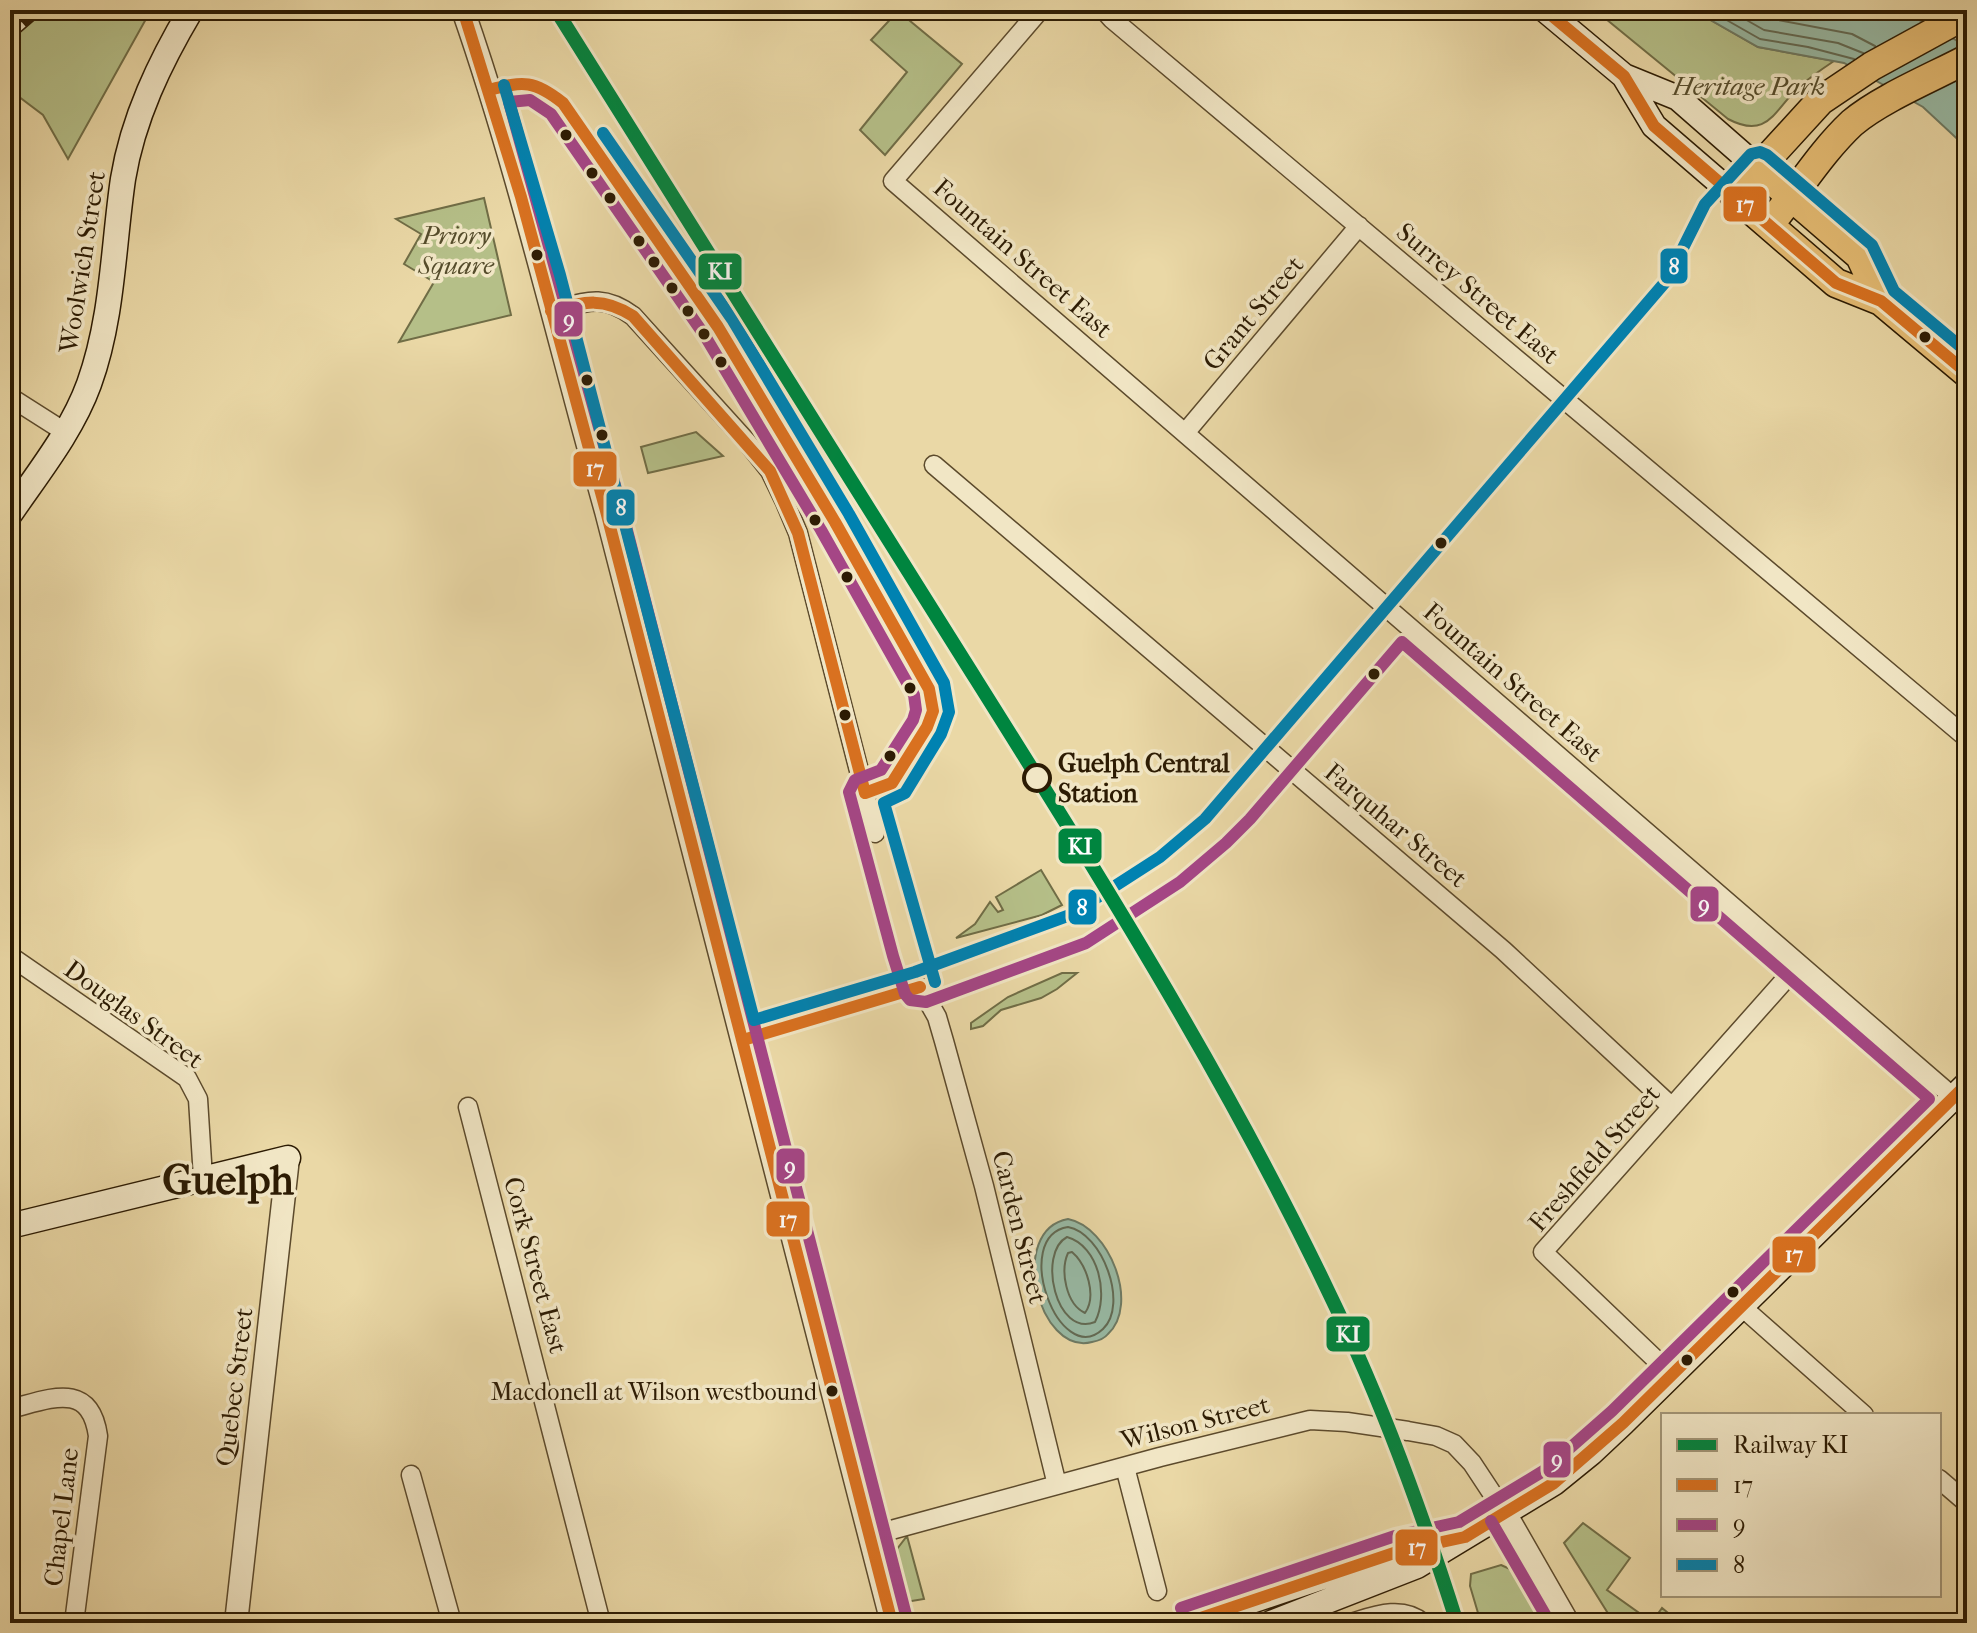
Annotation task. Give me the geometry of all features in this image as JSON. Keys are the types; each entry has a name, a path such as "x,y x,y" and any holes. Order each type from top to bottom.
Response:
{"main road":[{"name":"Woolwich Street","path":"10,514 65,432 89,383 99,348 116,252 123,179 140,116 157,73 191,10"},
{"path":"1545,10 1624,76 1678,98 1860,256 1881,301"},
{"path":"1734,195 1820,101 1857,76 1959,18"},
{"path":"1769,225 1853,123 1967,59"},
{"path":"1624,76 1654,126 1836,283 1881,301 1967,373"},
{"path":"1271,1623 1417,1566 1554,1483 1591,1453 1962,1097"},
{"path":"10,1226 288,1158"},
{"path":"1186,1623 1400,1551 1465,1537"}],"street":[{"path":"463,10 512,166 606,511 892,1623"},
{"name":"Fountain Street East","path":"1040,10 893,181 1799,964 1962,1097"},
{"name":"Surrey Street East","path":"1104,10 1967,738"},
{"name":"Grant Street","path":"1185,433 1359,226"},
{"path":"551,311 584,302 605,301 618,305 633,316 720,411 770,471 798,533 875,833"},
{"path":"10,397 65,432"},
{"name":"Farquhar Street","path":"934,465 1503,950 1672,1107"},
{"name":"Douglas Street","path":"10,956 187,1078 198,1099 203,1178"},
{"name":"Freshfield Street","path":"1672,1375 1543,1252 1799,964"},
{"name":"Carden Street","path":"920,987 937,1017 948,1055 984,1186 1057,1485"},
{"name":"Cork Street East","path":"468,1107 601,1623"},
{"name":"Quebec Street","path":"236,1623 288,1158"},
{"path":"1742,1307 1862,1413"},
{"name":"Chapel Lane","path":"10,1409 48,1399 73,1397 85,1402 96,1422 98,1436 74,1623"},
{"name":"Wilson Street","path":"869,1536 1310,1420 1362,1424 1436,1436 1454,1444 1472,1463 1505,1513"},
{"path":"1125,1467 1157,1591"},
{"path":"411,1475 452,1623"},
{"path":"1941,1481 1967,1503"},
{"path":"1505,1513 1568,1623"},
{"path":"1351,1623 1398,1613 1420,1621"}],"green space":[{"path":"10,10 151,10 68,159 43,115 10,90"},
{"name":"Heritage Park","path":"1595,10 1693,10 1758,47 1834,61 1799,87 1769,120 1752,126 1742,125 1728,119"},
{"path":"898,11 962,64 885,155 860,130 907,72 871,40"},
{"name":"Priory Square","path":"484,198 511,315 399,342 434,282 404,264 421,234 396,219"},
{"path":"696,432 723,456 648,473 641,447"},
{"path":"1041,870 1062,905 1042,915 956,938 975,924 990,902 998,912 1003,910 996,897"},
{"path":"1062,973 1077,973 1041,998 1001,1010 983,1026 971,1029 971,1023 1008,997"},
{"path":"1583,1523 1630,1558 1607,1590 1652,1622 1662,1608 1679,1622 1614,1623 1564,1543"},
{"path":"907,1536 924,1599 899,1603 894,1553"},
{"path":"1501,1565 1510,1569 1544,1623 1481,1623 1470,1586 1471,1574"}],"water":[{"path":"1693,10 1909,10 1919,20 1967,46 1967,148 1923,107 1844,63 1758,47"},
{"path":"1068,1219 1083,1225 1096,1236 1115,1268 1120,1287 1121,1304 1117,1321 1106,1336 1094,1342 1073,1341 1057,1330 1045,1312 1037,1290 1035,1266 1038,1245 1049,1228"}],"railway":[{"path":"10,36 40,10"}],"rail line":[{"name":"KI","path":"556,10 1072,833 1223,1088 1315,1263 1357,1353 1411,1486 1457,1623"}],"transit line":[{"name":"17","path":"463,10 521,197 606,511 892,1623"},
{"name":"17","path":"1545,10 1624,76 1654,126 1836,283 1881,301 1967,373"},
{"name":"17","path":"489,90 528,84 563,103 718,327 835,522 929,689 933,711 927,727 892,783 865,793"},
{"name":"8","path":"504,85 560,275 754,1020 915,972 1070,915 1160,857 1205,819 1667,280 1705,204 1751,154 1760,152 1767,155 1872,245 1894,291 1967,352"},
{"name":"9","path":"907,1619 621,507 509,102 530,100 551,114 705,336 821,530 914,695 916,710 913,720 881,770 855,780 849,792 893,956 905,994 910,1000 926,1002 1086,943 1180,882 1250,819 1402,642 1929,1099 1612,1411 1545,1470 1459,1522 1395,1536 1181,1608"},
{"name":"8","path":"603,133 732,319 849,514 944,683 949,712 941,734 905,793 884,803 935,982"},
{"name":"17","path":"551,311 573,305 602,303 633,316 770,471 798,533 865,793"},
{"name":"17","path":"743,1040 920,987"},
{"name":"17","path":"1186,1623 1400,1551 1465,1537 1554,1483 1623,1423 1967,1084"},
{"name":"9","path":"1491,1521 1550,1623"}],"place":[{"name":"Guelph Central Station","path":"1037,778"},
{"name":"Macdonell at Wilson westbound","path":"832,1391"}],"district":[{"name":"Guelph","path":"228,1179"}]}
